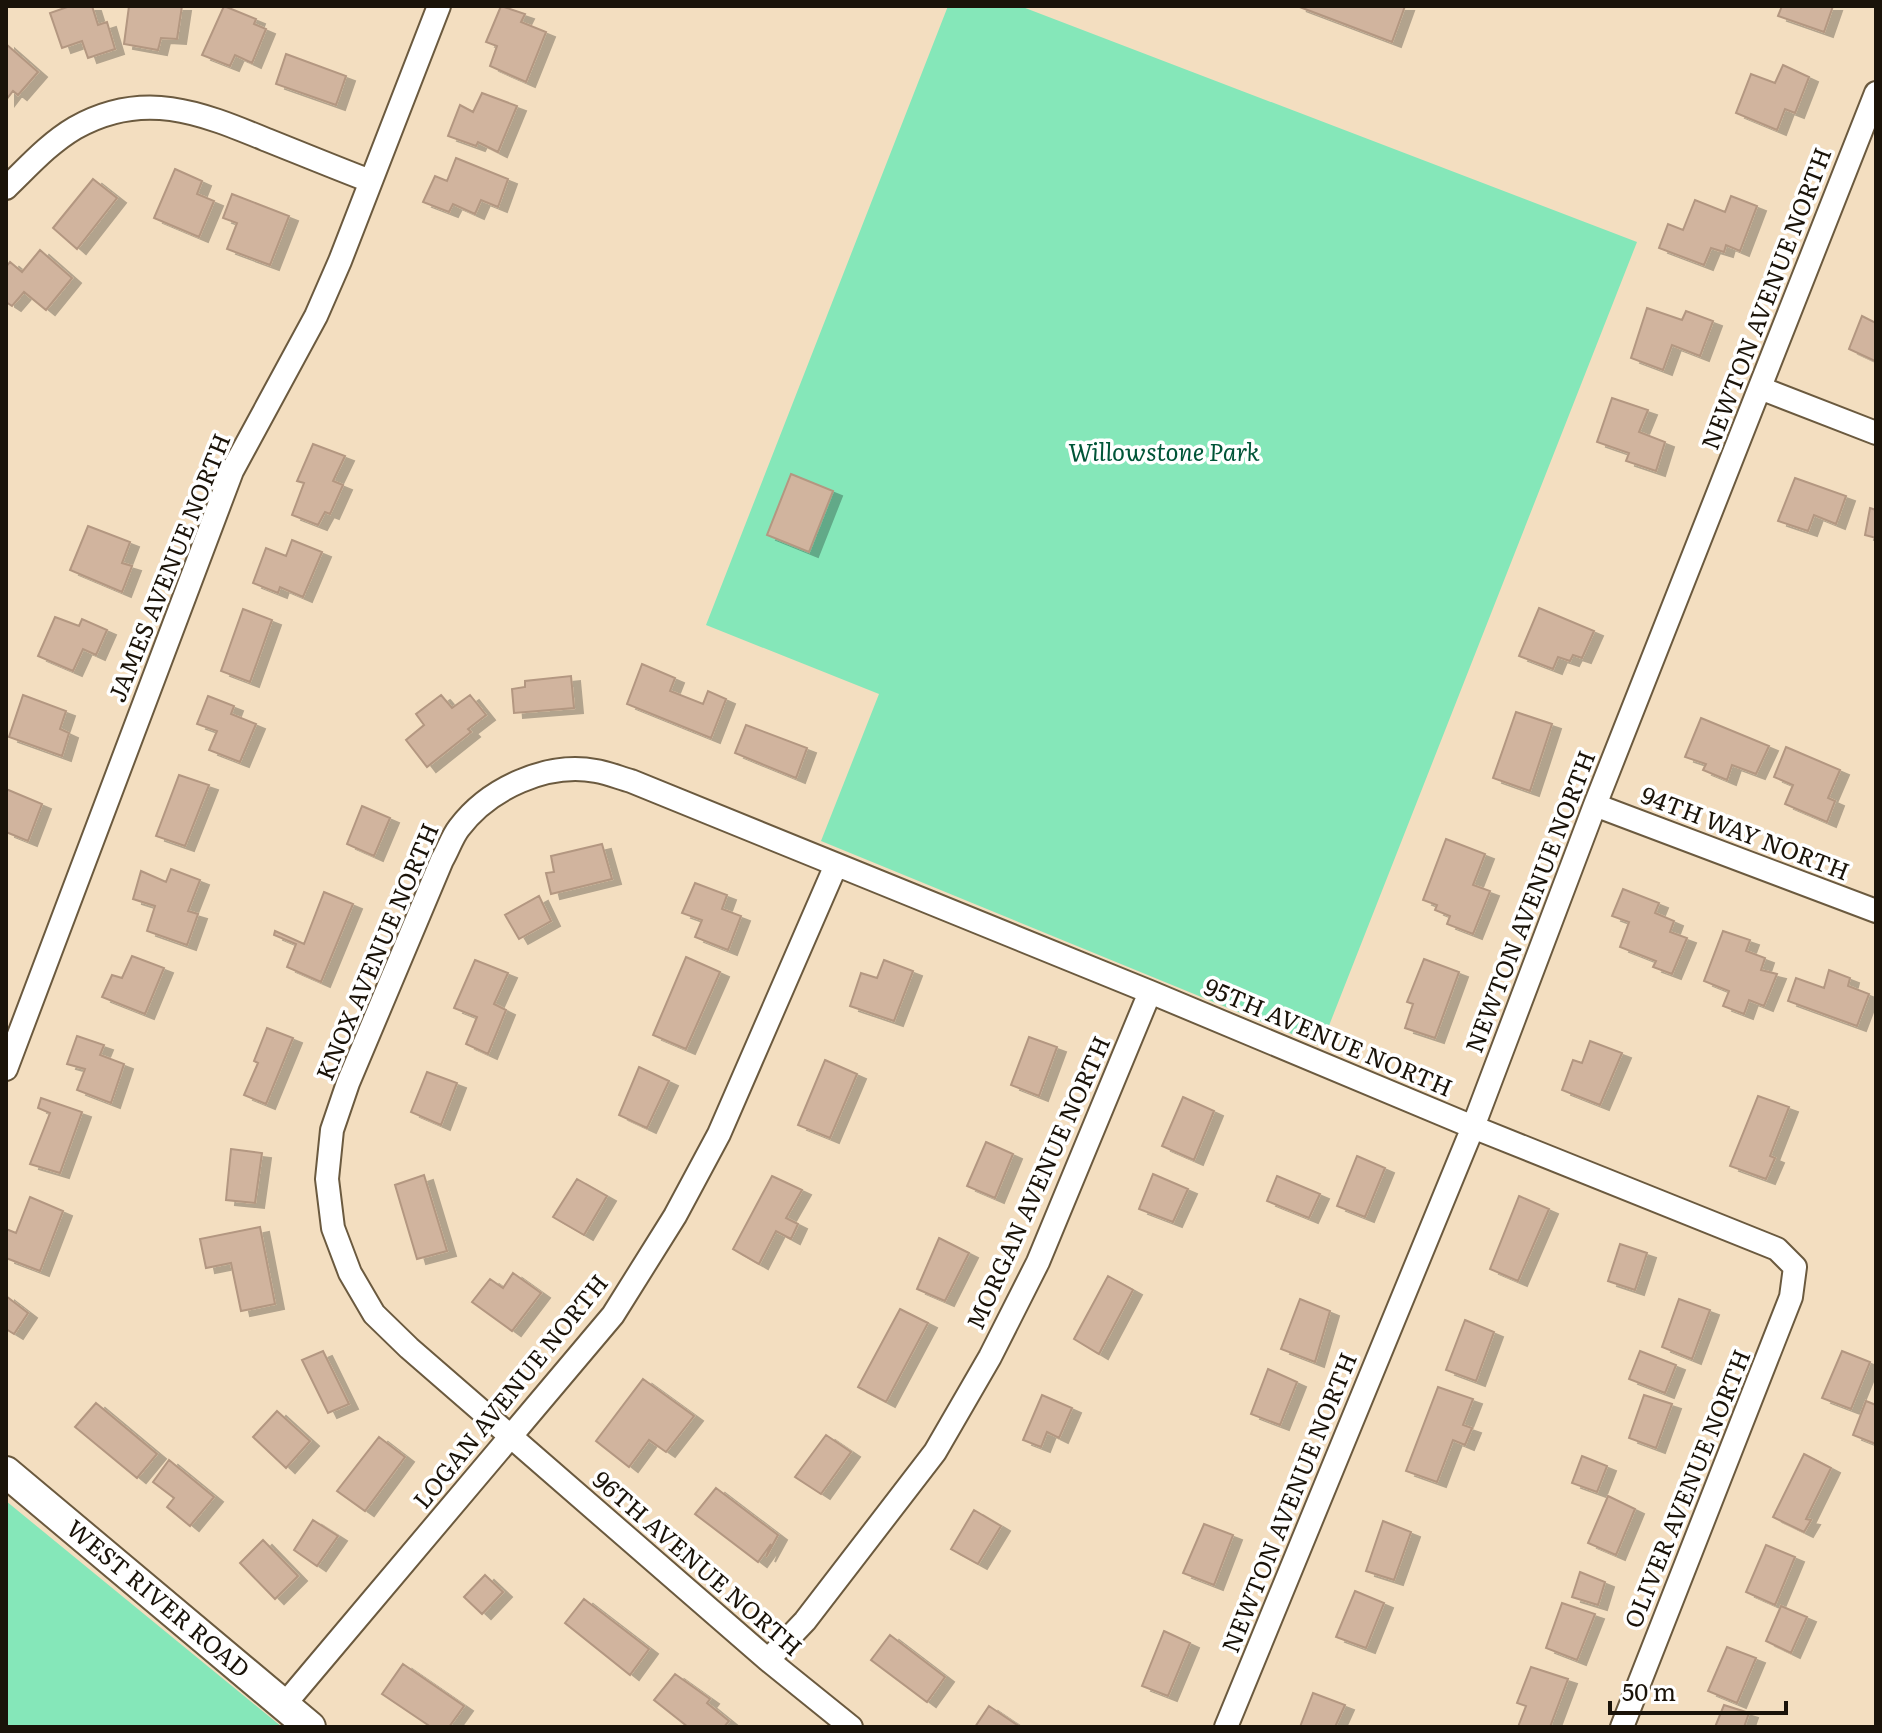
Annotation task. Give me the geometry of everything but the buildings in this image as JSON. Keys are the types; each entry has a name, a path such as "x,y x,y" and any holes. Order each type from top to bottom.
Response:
{"street":[{"name":"JAMES AVENUE NORTH","path":"6,1069 232,471 316,316 439,6"},
{"name":"NEWTON AVENUE NORTH","path":"1226,1727 1473,1127 1595,805 1876,93"},
{"path":"6,188 48,146 76,128 106,114 138,107 172,107 205,115 370,181"},
{"path":"1760,388 1876,433"},
{"name":"KNOX AVENUE NORTH","path":"510,1438 374,1314 350,1273 333,1228 327,1179 332,1130 348,1083 442,860 460,827 488,800 521,780 556,770 595,770 631,781 836,865"},
{"name":"94TH WAY NORTH","path":"1595,805 1876,911"},
{"name":"95TH AVENUE NORTH","path":"836,865 1777,1249 1795,1267"},
{"name":"LOGAN AVENUE NORTH","path":"284,1705 613,1315 675,1216 719,1134 836,865"},
{"name":"MORGAN AVENUE NORTH","path":"768,1660 805,1621 935,1452 990,1357 1038,1262 1150,992"},
{"name":"OLIVER AVENUE NORTH","path":"1622,1727 1791,1297 1795,1267"},
{"name":"96TH AVENUE NORTH","path":"510,1438 768,1660 851,1727"},
{"name":"WEST RIVER ROAD","path":"6,1472 310,1727"}],"green space":[{"name":"Willowstone Park","path":"948,6 1020,6 1637,242 1321,1046 821,841 879,694 706,625"},
{"path":"6,1501 282,1727 6,1727"}]}
